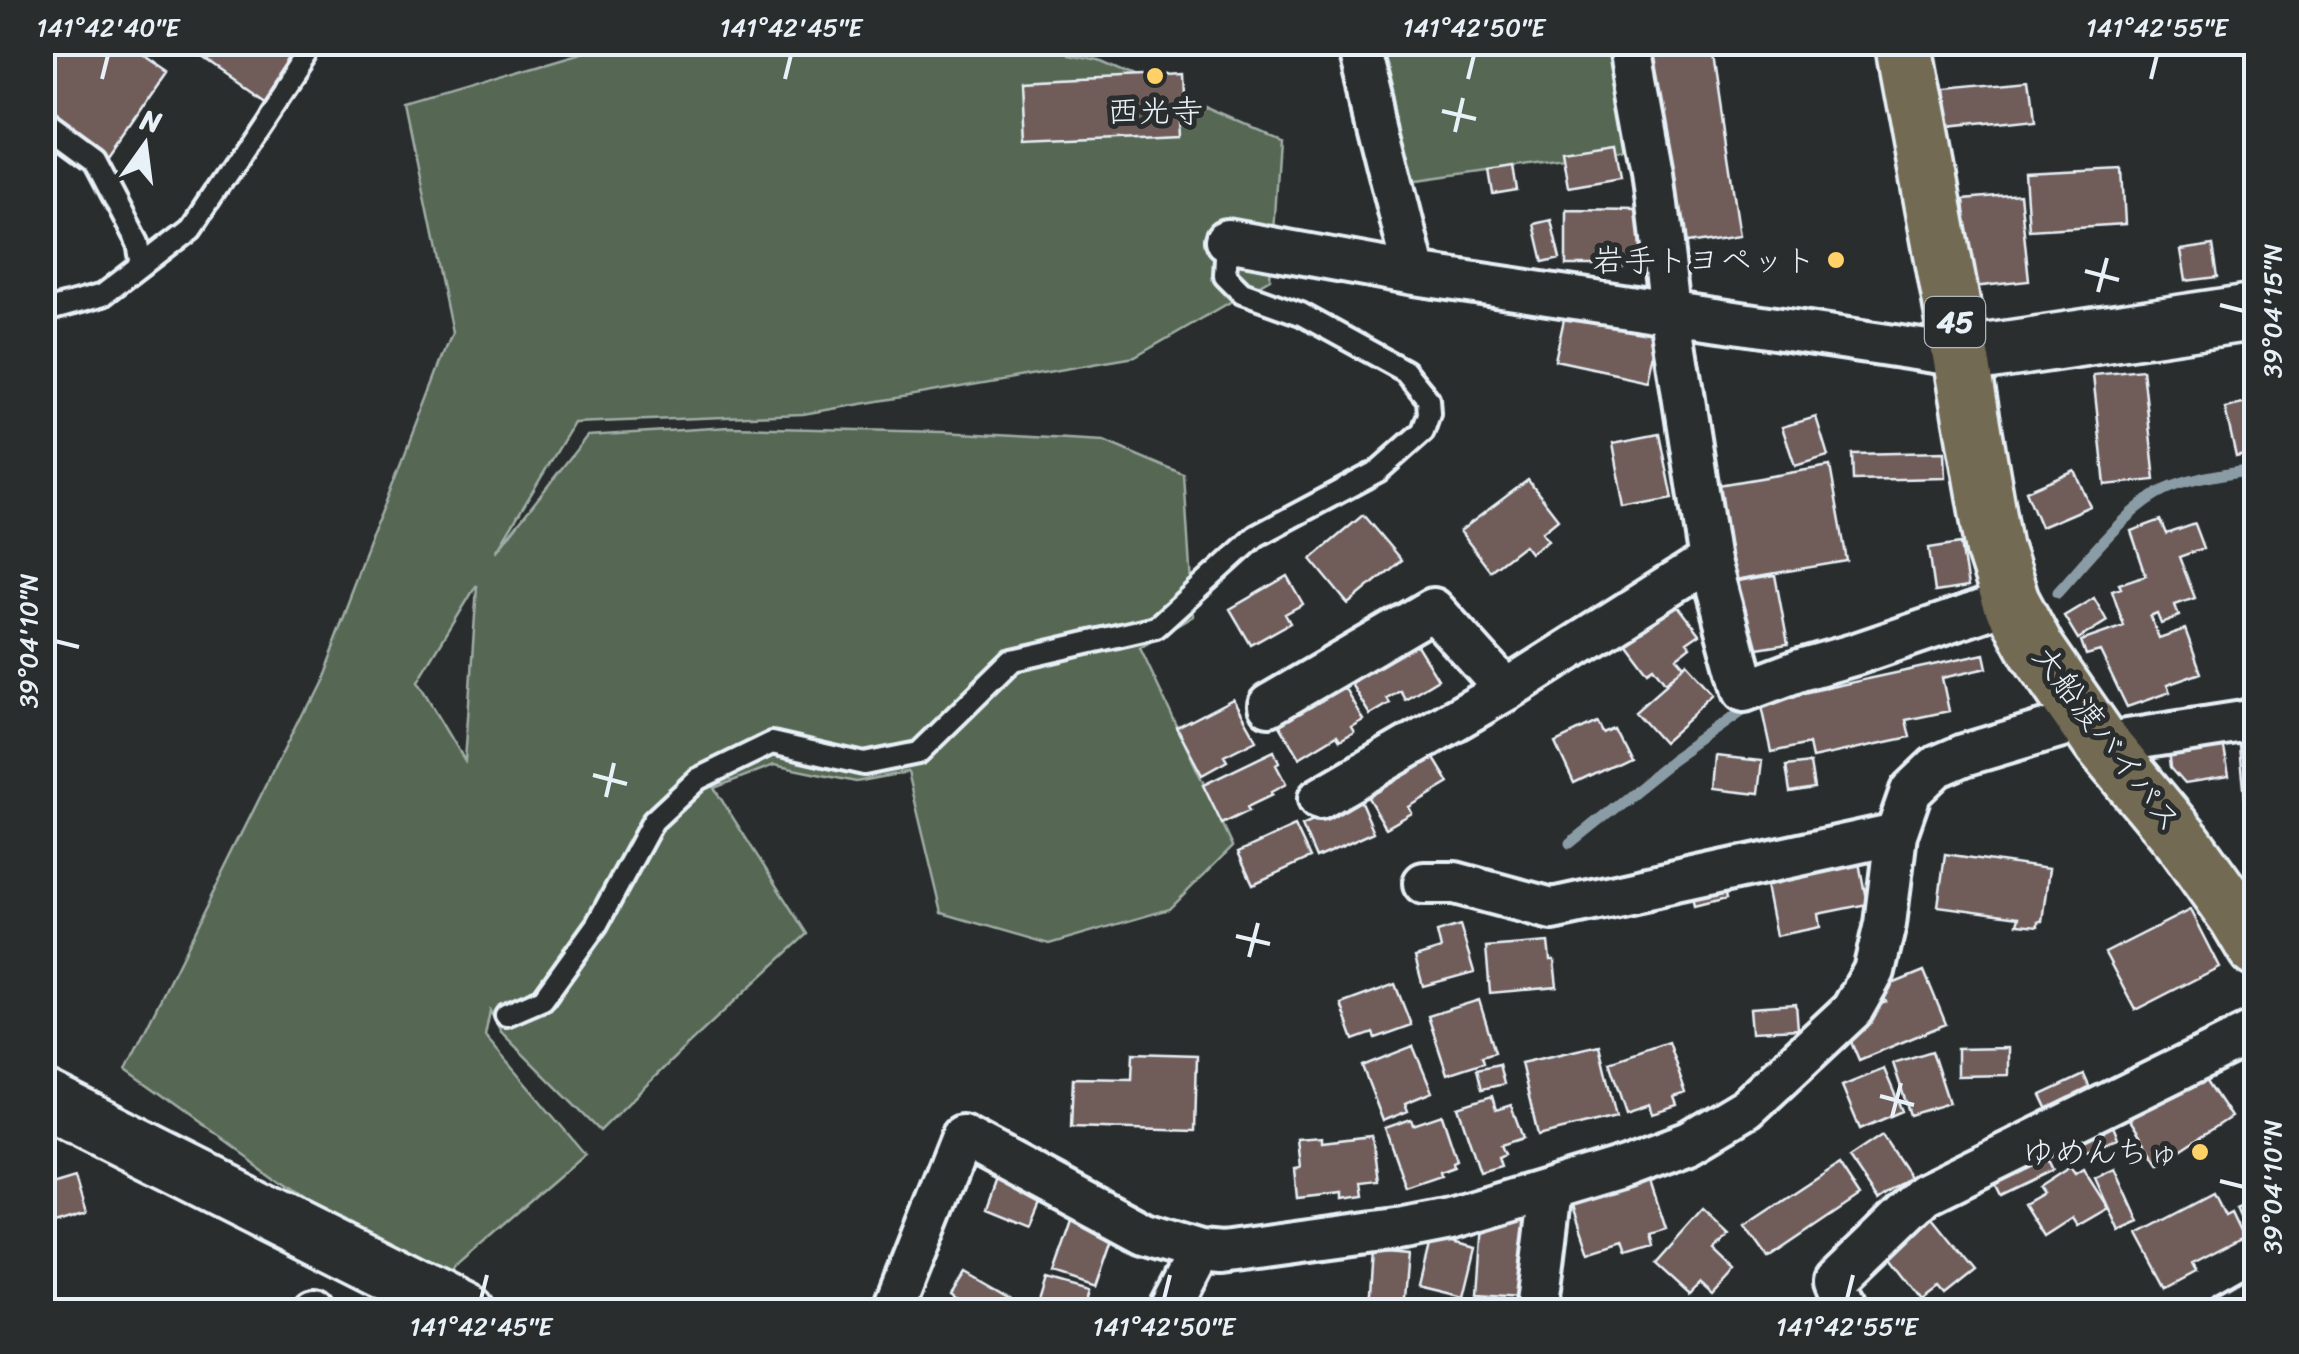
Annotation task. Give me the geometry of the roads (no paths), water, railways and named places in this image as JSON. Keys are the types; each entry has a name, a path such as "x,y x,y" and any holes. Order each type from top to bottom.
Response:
{"highway":[{"name":"大船渡バイパス","path":"1903,42 1994,548 2011,601 2037,650 2094,732 2184,843 2256,949"}],"street":[{"path":"1357,42 1415,274"},
{"path":"1629,42 1653,172 1670,311 1710,561 1744,691 2011,601"},
{"path":"1227,240 1415,274 1961,356 2256,312"},
{"path":"1319,799 1506,690 1710,561"},
{"path":"1269,705 1433,609 1506,690"},
{"path":"892,1312 962,1136 1144,1234 1200,1251 1222,1253 1450,1219 1626,1166 1690,1142 1747,1108 1852,1010 1874,971 1885,924 1896,834 1912,791 1936,766 1964,755 2094,732 2256,720"},
{"path":"1424,883 1454,883 1552,909 1896,834"},
{"path":"1849,1312 1836,1280 1924,1194 2256,1031"},
{"path":"42,1098 464,1311"},
{"path":"1536,1312 1551,1190"},
{"path":"1168,1312 1200,1251"},
{"path":"2228,1312 2256,1296"}],"lane":[{"path":"42,312 103,295 191,228 315,42"},
{"path":"42,122 96,161 138,243 142,265"},
{"path":"506,1015 543,999 597,924 654,821 698,779 772,743 864,764 918,753 1013,660 1156,627 1256,536 1378,471 1423,431 1429,414 1428,399 1405,371 1301,314 1242,292 1225,276 1227,240"}],"waterway":[{"path":"2058,592 2108,536 2151,498 2187,482 2256,468"},
{"path":"1570,843 1672,761 1754,703"}],"place":[{"name":"西光寺","path":"1155,76"},
{"name":"岩手トヨペット","path":"1836,260"},
{"name":"ゆめんちゅ","path":"2200,1152"}]}
